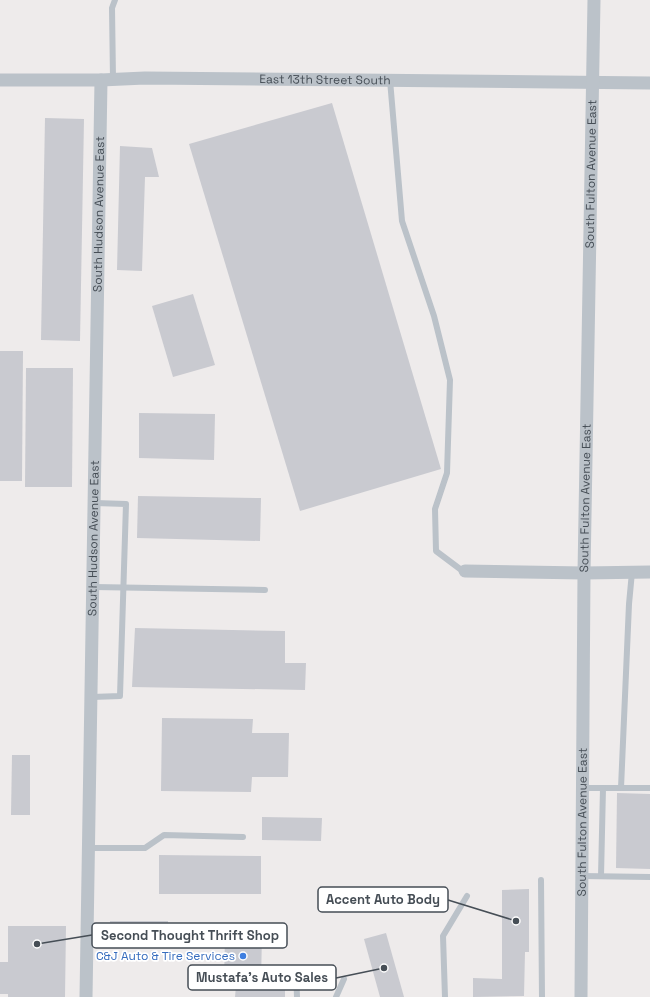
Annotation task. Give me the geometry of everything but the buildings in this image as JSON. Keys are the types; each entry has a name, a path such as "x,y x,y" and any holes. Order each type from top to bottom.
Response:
{"street":[{"name":"South Fulton Avenue East","path":"581,997 584,573 594,0"},
{"name":"East 13th Street South","path":"0,80 107,80 153,78 390,80 592,84 650,83"},
{"name":"South Hudson Avenue East","path":"86,997 95,503 107,80"},
{"path":"465,570 584,573 650,572"}],"lane":[{"path":"107,80 112,8 115,0"},
{"path":"390,80 402,221 434,316 450,380 447,473 435,509 436,551 460,569 465,570"},
{"path":"92,697 120,696 125,587 126,504 95,503"},
{"path":"622,788 629,604 632,572"},
{"path":"94,587 265,590"},
{"path":"582,788 650,788"},
{"path":"601,876 603,788"},
{"path":"89,848 145,848 164,835 243,837"},
{"path":"582,876 650,877"},
{"path":"541,880 542,997"},
{"path":"445,997 443,936 467,896"},
{"path":"296,969 297,997"},
{"path":"336,997 344,980"}],"place":[{"name":"Accent Auto Body","path":"516,921"},
{"name":"Second Thought Thrift Shop","path":"37,944"},
{"name":"C&J Auto & Tire Services","path":"243,956"},
{"name":"Mustafa's Auto Sales","path":"384,968"}]}
